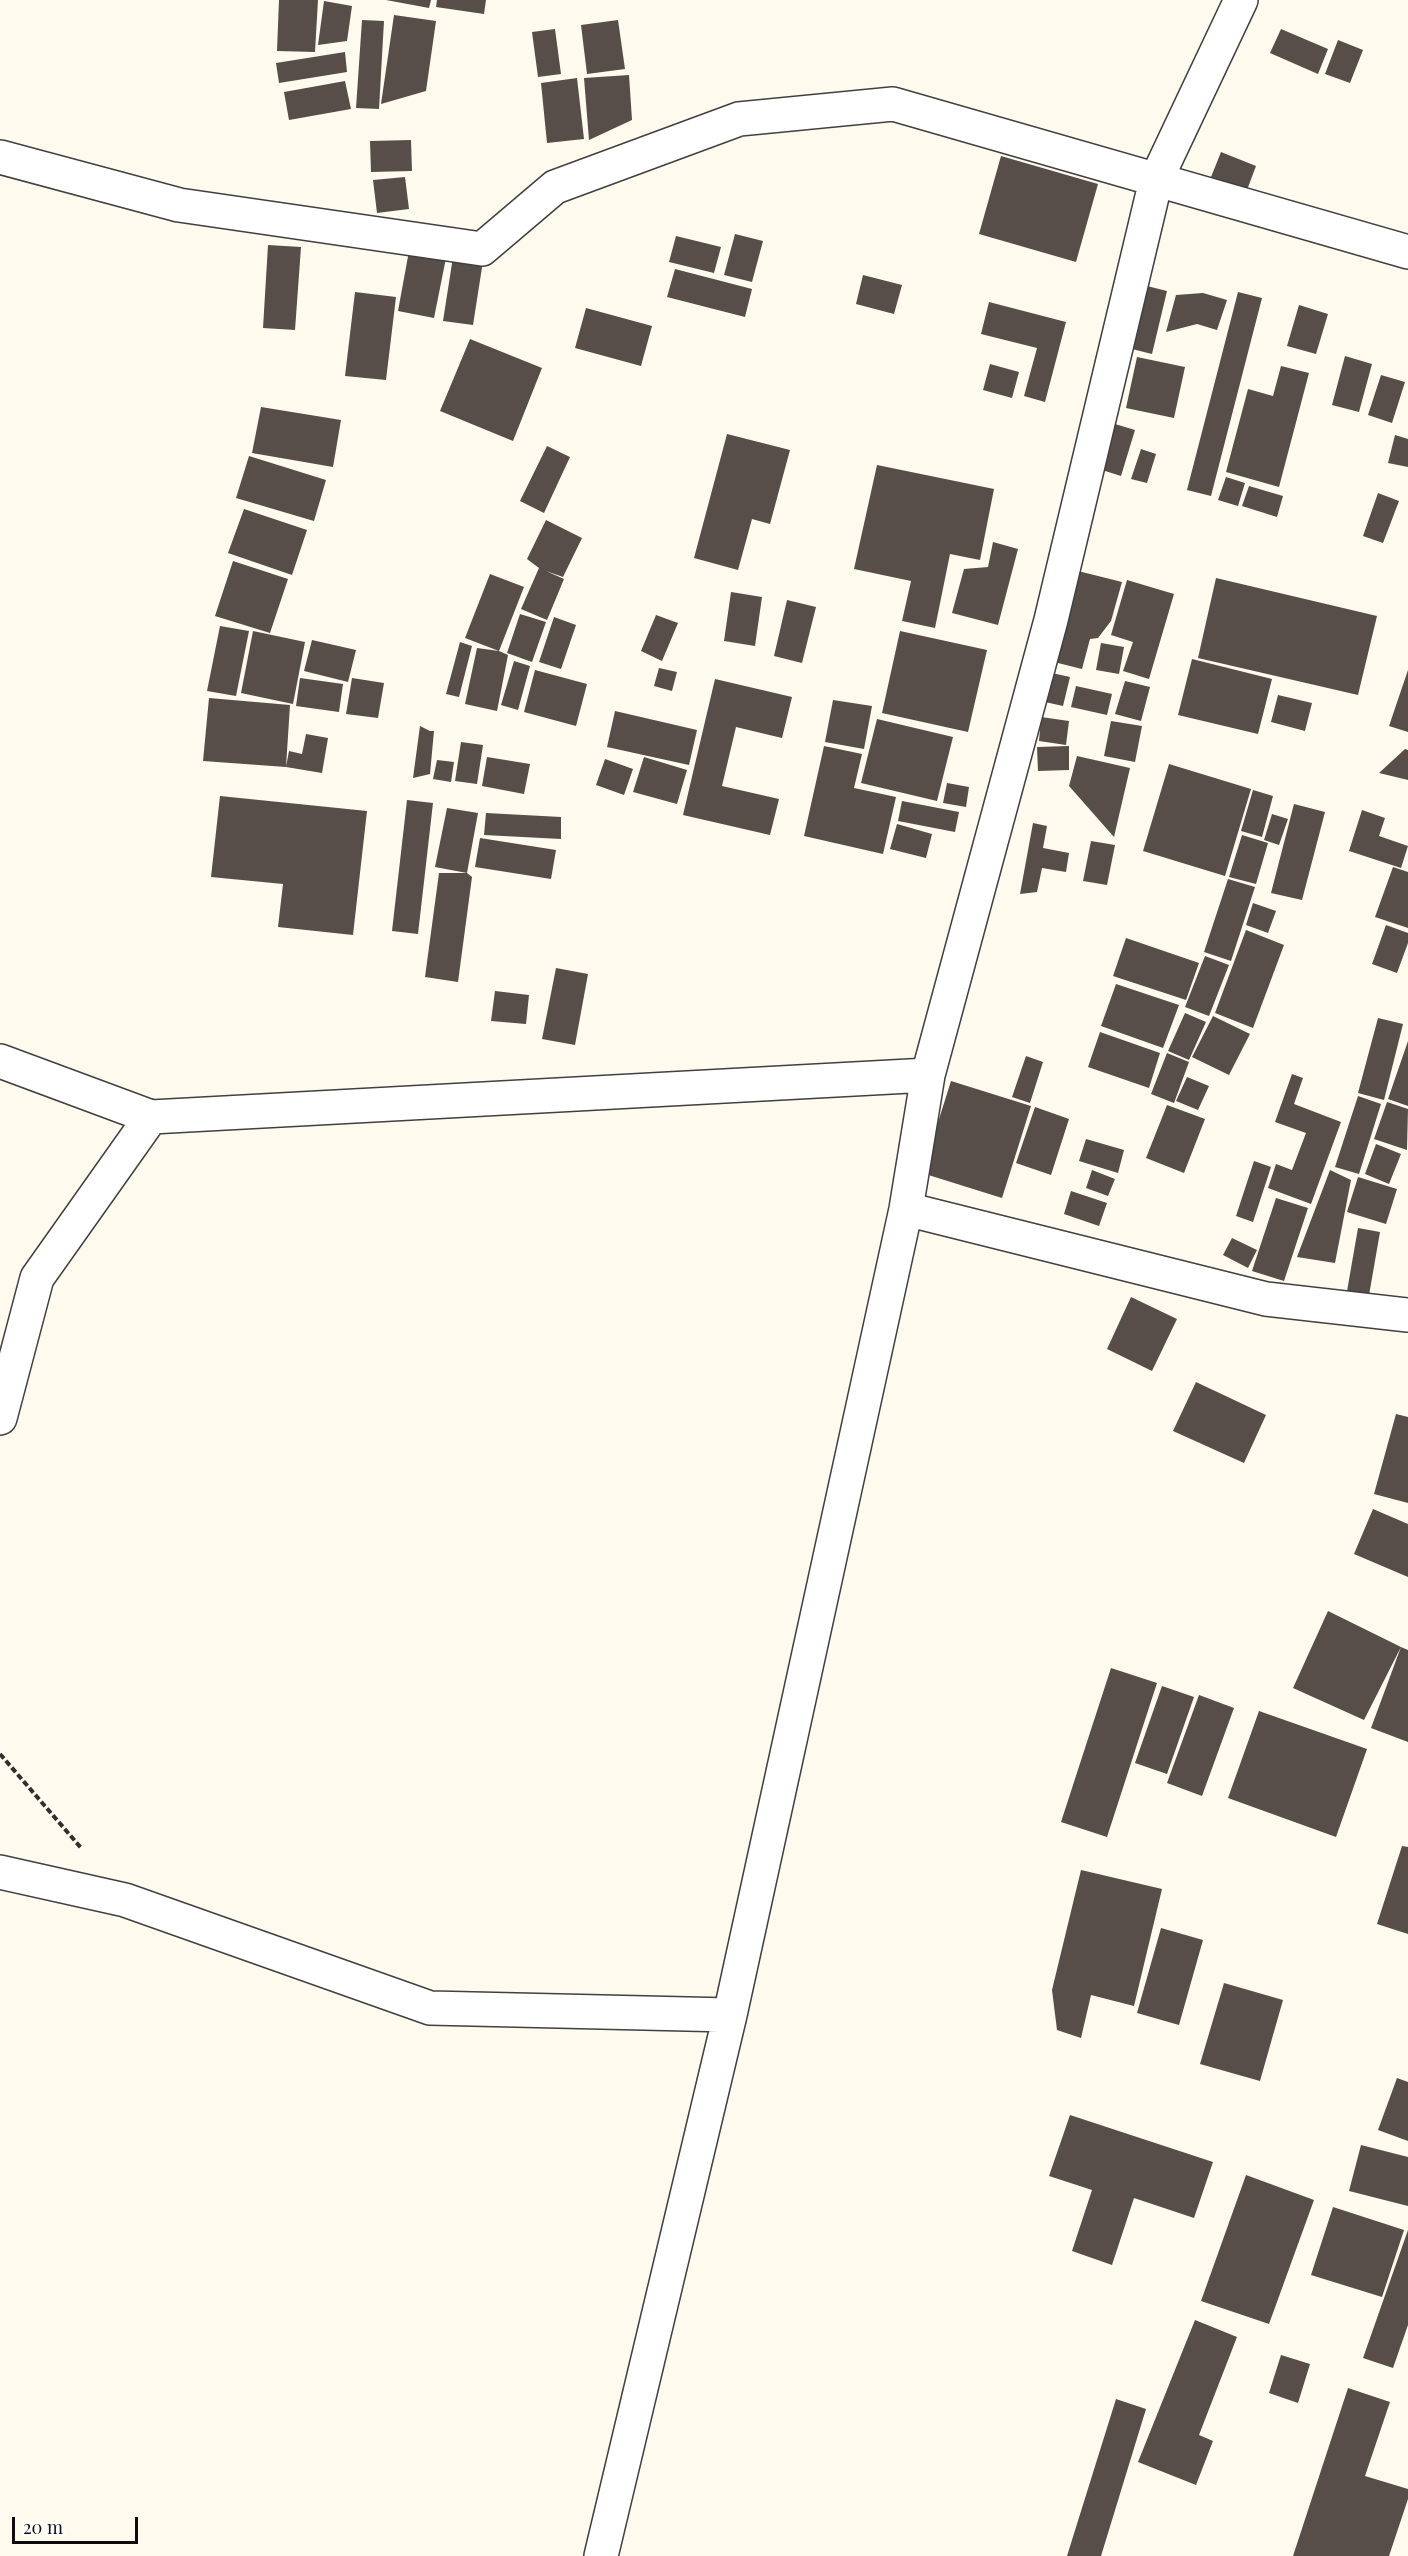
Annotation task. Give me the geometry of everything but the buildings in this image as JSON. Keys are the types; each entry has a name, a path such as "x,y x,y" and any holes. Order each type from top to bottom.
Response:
{"street":[{"path":"601,2556 729,2015 906,1209 928,1075 1051,620 1156,180 1241,0"},
{"path":"0,157 179,205 482,249 555,187 739,119 893,104 1408,252"},
{"path":"0,1061 151,1117 928,1075"},
{"path":"0,1418 37,1278 151,1117"},
{"path":"906,1209 1266,1299 1408,1315"},
{"path":"0,1872 125,1900 430,2008 729,2015"}],"path":[{"path":"0,1754 125,1900"}]}
